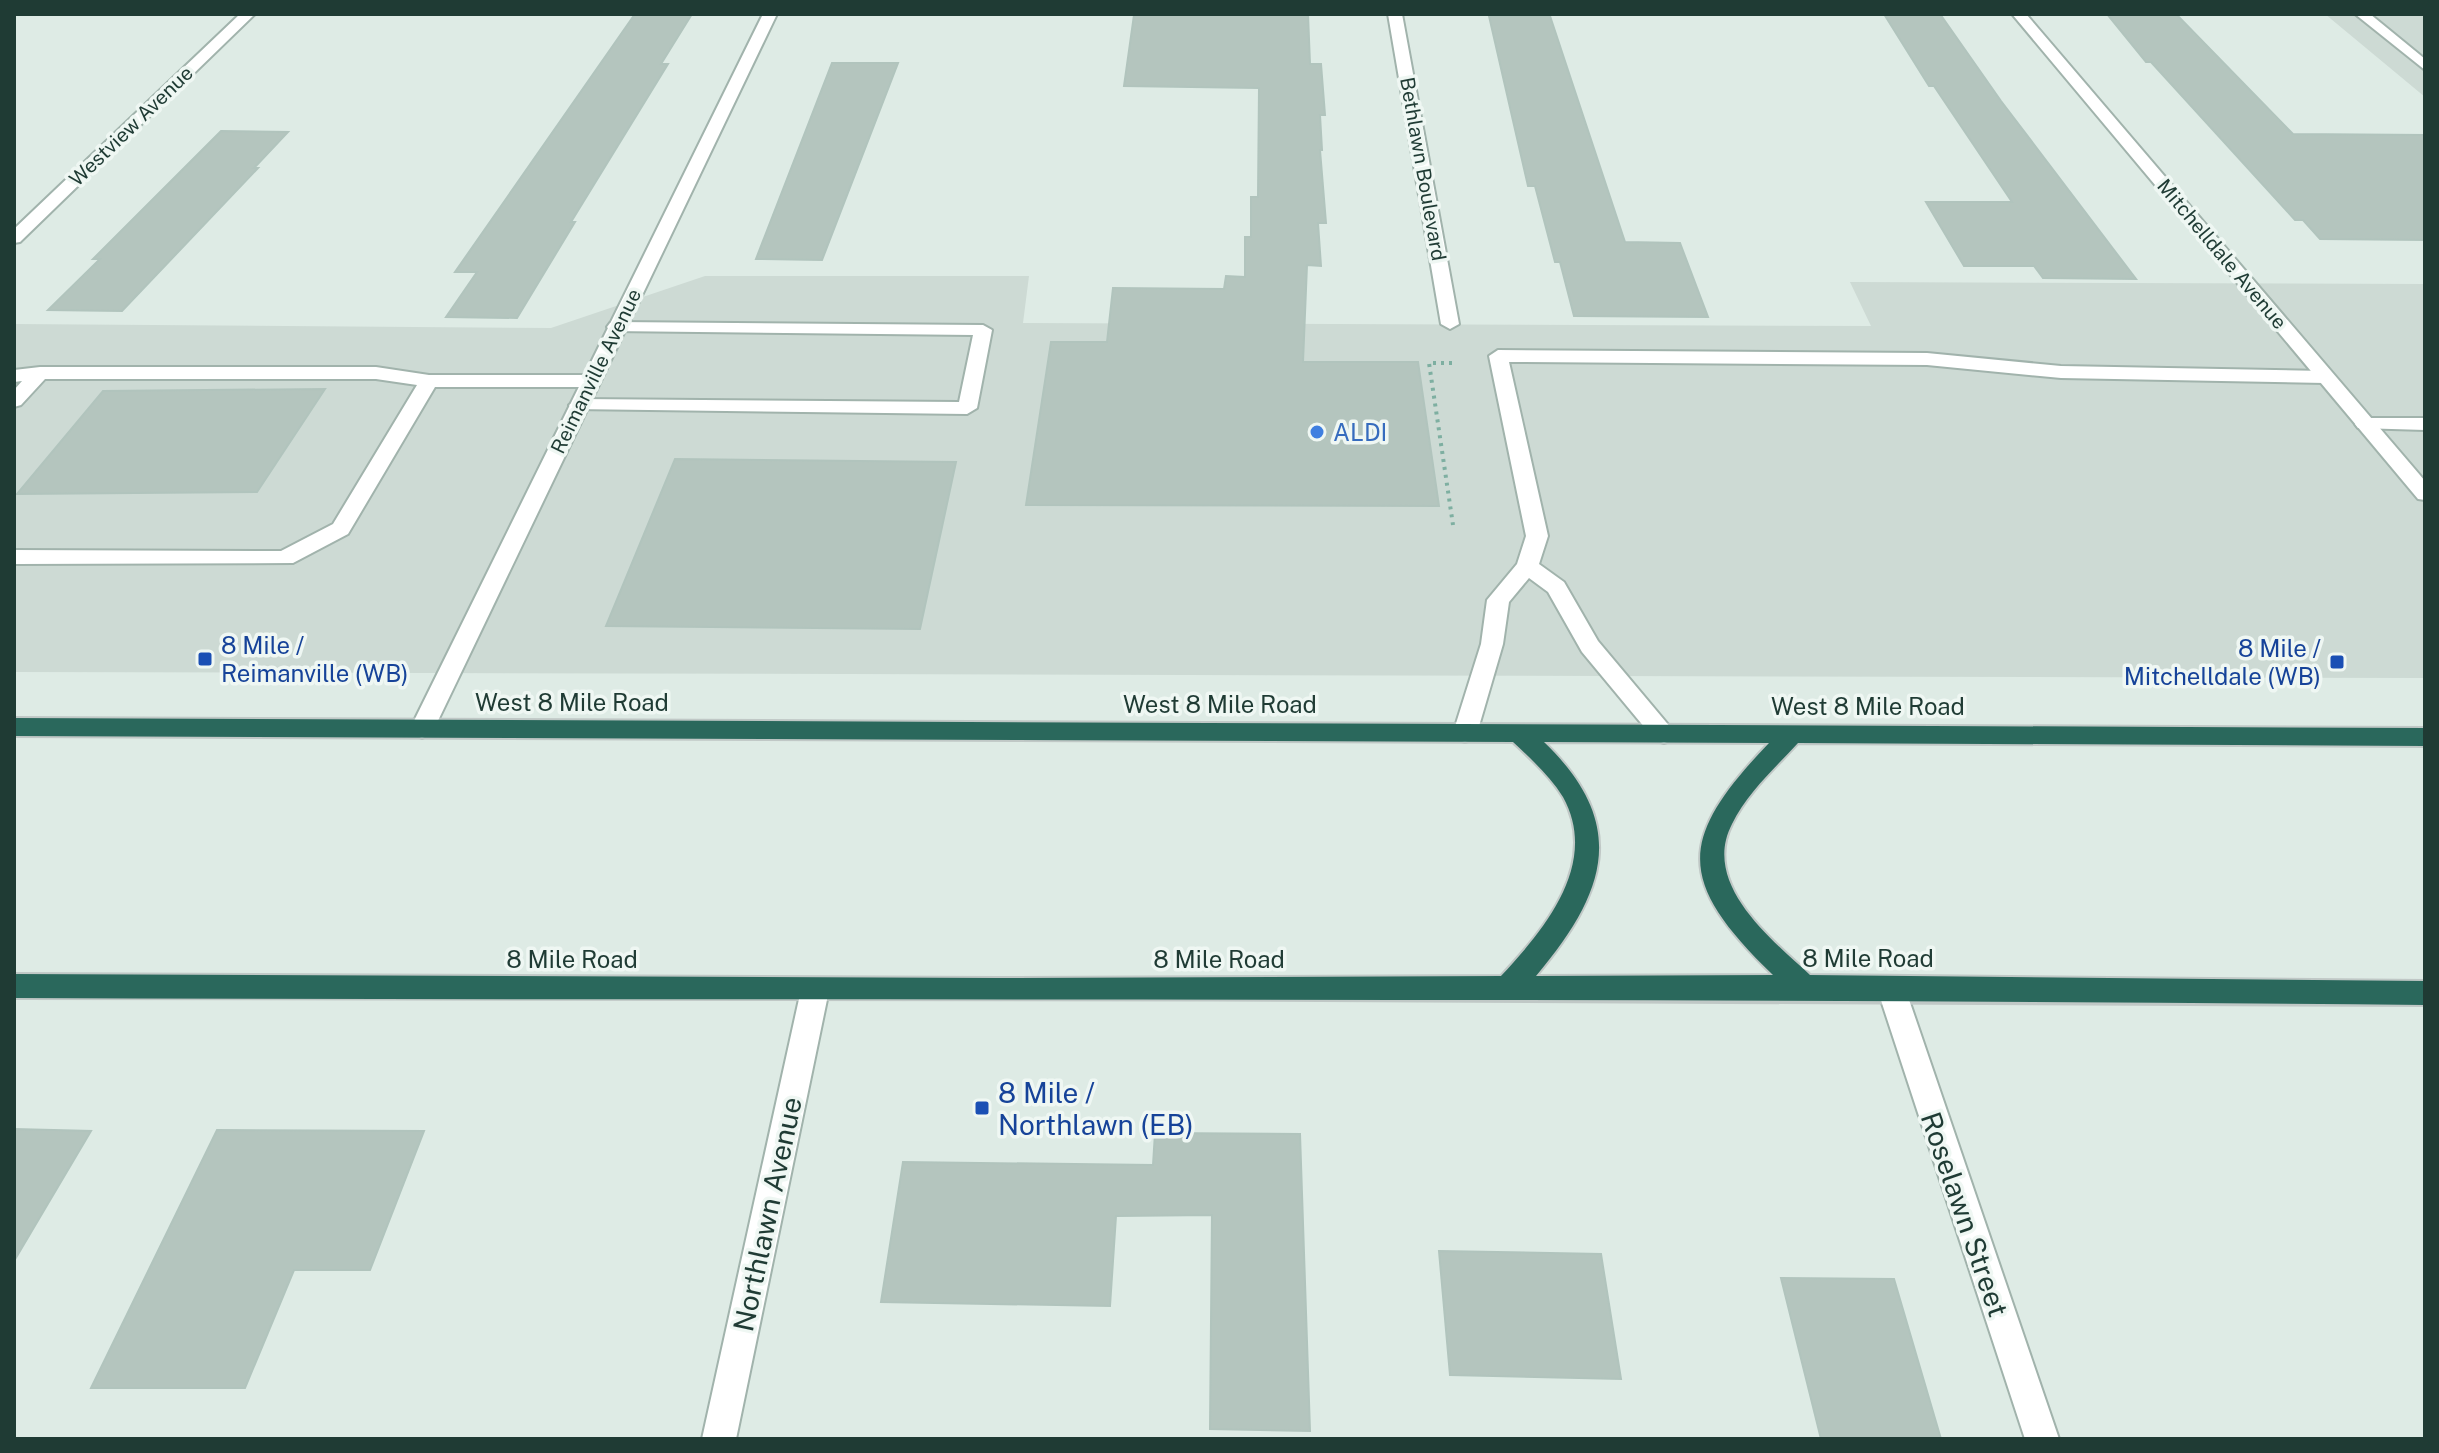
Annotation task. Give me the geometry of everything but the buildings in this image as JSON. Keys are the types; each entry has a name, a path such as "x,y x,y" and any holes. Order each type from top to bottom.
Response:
{"highway":[{"name":"West 8 Mile Road","path":"18,729 2425,737"},
{"path":"1508,988 1551,941 1579,892 1589,851 1581,809 1556,768 1519,733"},
{"path":"1792,734 1737,795 1711,848 1717,882 1736,916 1763,949 1804,987"},
{"name":"8 Mile Road","path":"14,986 815,990 1804,987 2425,993"}],"street":[{"name":"Westview Avenue","path":"14,238 248,14"},
{"name":"Reimanville Avenue","path":"422,729 770,14"},
{"name":"Bethlawn Boulevard","path":"1395,14 1450,324"},
{"name":"Mitchelldale Avenue","path":"2019,14 2425,494"},
{"path":"2362,14 2425,66"},
{"path":"579,405 967,408 983,330 616,327"},
{"path":"1465,733 1492,644 1498,600 1527,566 1537,536 1498,356 1927,359 2061,372 2325,377"},
{"path":"14,376 40,373 376,373 429,381 592,381"},
{"path":"14,401 40,373"},
{"path":"14,557 285,558 341,529 429,381"},
{"path":"2365,424 2425,424"},
{"path":"1527,566 1556,587 1590,646 1664,734"},
{"name":"Roselawn Street","path":"1891,988 2042,1439"},
{"name":"Northlawn Avenue","path":"719,1439 815,990"}],"path":[{"path":"1452,363 1429,363 1453,525"}],"shaded area":[{"path":"2325,14 2425,14 2425,97"},
{"path":"705,276 1029,276 1023,323 1871,326 1850,282 2425,284 2425,678 14,672 14,324 551,328"}],"place":[{"name":"ALDI","path":"1317,432"},
{"name":"8 Mile / Reimanville (WB)","path":"205,659"},
{"name":"8 Mile / Mitchelldale (WB)","path":"2337,662"},
{"name":"8 Mile / Northlawn (EB)","path":"982,1108"}]}
